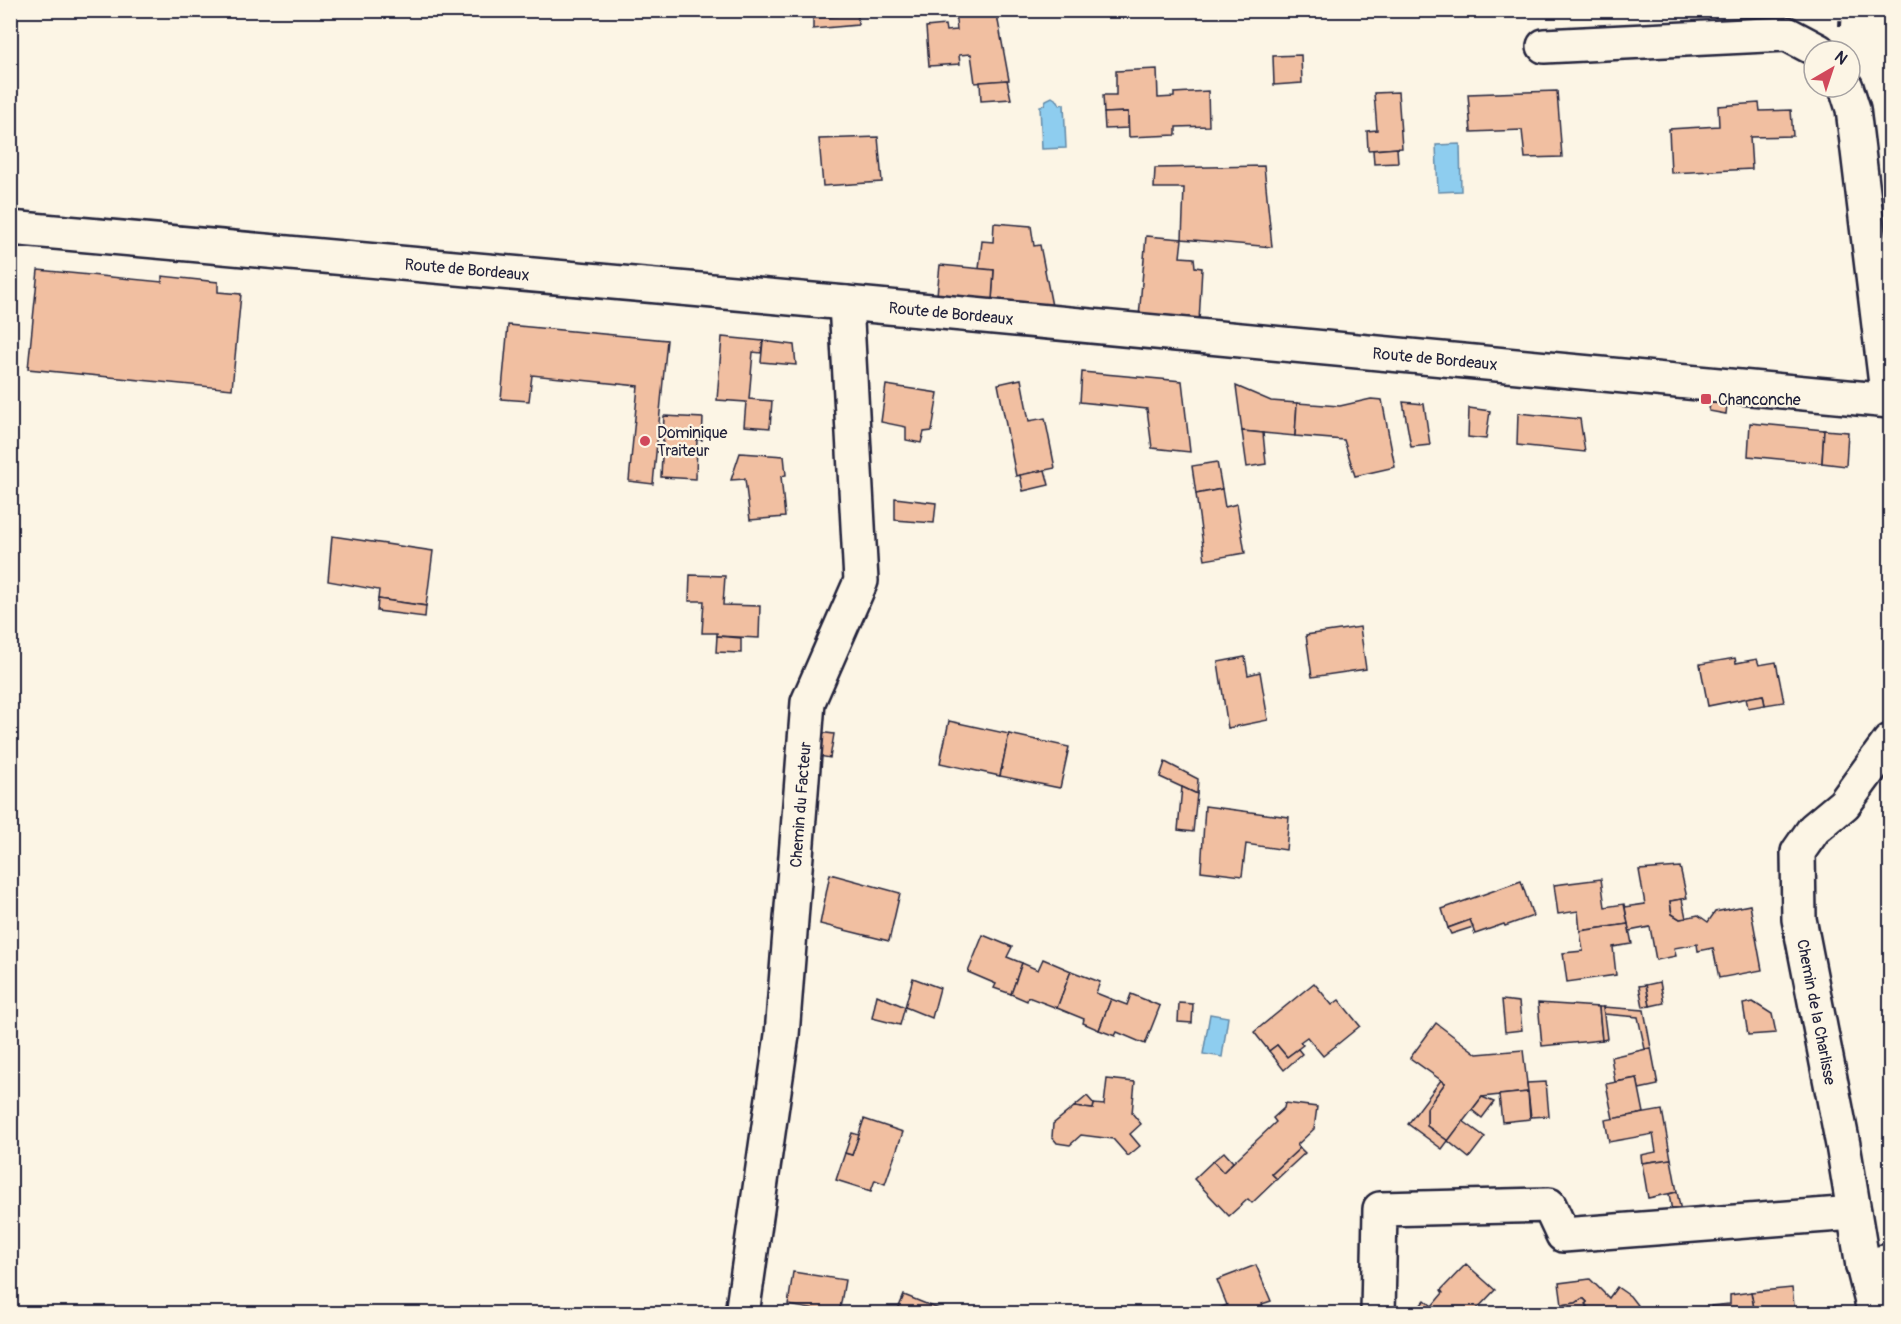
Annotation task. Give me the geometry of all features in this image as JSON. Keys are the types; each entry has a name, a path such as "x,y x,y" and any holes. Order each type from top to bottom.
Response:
{"street":[{"path":"1544,46 1787,34 1802,42"},
{"path":"1850,99 1853,109 1889,401"},
{"name":"Route de Bordeaux","path":"10,228 846,303 1889,401"},
{"name":"Chemin du Facteur","path":"742,1314 782,1035 808,702 861,581 846,303"},
{"name":"Chemin de la Charlisse","path":"1875,1314 1877,1263 1854,1212 1799,919 1798,852 1814,829 1844,804 1890,741"},
{"path":"1378,1314 1380,1209 1549,1204 1563,1235 1854,1212"}],"water":[{"path":"1052,97 1060,105 1064,104 1066,148 1042,149 1040,106"},
{"path":"1460,144 1461,191 1438,192 1436,145"},
{"path":"1210,1014 1228,1017 1222,1057 1203,1054"}],"building":[{"path":"813,10 838,10 838,16 813,18"},
{"path":"838,10 857,10 858,25 813,29 813,18 838,16"},
{"path":"955,10 996,10 1009,80 975,83 971,54 959,55 960,64 929,66 926,27 945,25 946,31 957,30"},
{"path":"1301,55 1302,83 1274,85 1273,56"},
{"path":"1157,69 1158,98 1174,97 1174,93 1208,91 1209,126 1176,127 1176,135 1129,137 1128,112 1104,113 1103,95 1116,95 1116,71"},
{"path":"1007,80 1011,99 981,101 980,82"},
{"path":"1557,91 1562,157 1525,158 1522,130 1471,132 1468,94"},
{"path":"1398,92 1402,148 1368,150 1367,131 1377,130 1374,93"},
{"path":"1886,97 1890,97 1890,133 1888,133"},
{"path":"1759,103 1760,111 1791,110 1793,136 1750,137 1752,169 1671,173 1669,129 1719,126 1718,106"},
{"path":"1128,112 1128,128 1105,129 1104,113"},
{"path":"878,137 882,182 823,186 819,139"},
{"path":"1397,148 1398,163 1374,164 1373,150"},
{"path":"1264,166 1272,247 1182,239 1184,188 1154,188 1155,168"},
{"path":"994,223 1031,226 1034,246 1040,245 1052,306 992,300 994,270 979,269 982,241 993,242"},
{"path":"1146,236 1182,239 1180,257 1194,258 1195,267 1202,268 1199,322 1139,317"},
{"path":"940,265 994,270 992,300 937,295"},
{"path":"38,270 162,282 162,276 218,282 218,292 241,294 232,389 28,369"},
{"name":"Dominique Traiteur","path":"508,325 667,340 653,484 629,481 638,386 532,375 529,401 501,399"},
{"path":"722,337 763,341 761,353 753,352 749,399 772,401 770,428 744,426 746,402 717,400"},
{"path":"763,341 794,345 796,365 761,362"},
{"path":"1082,372 1182,381 1190,452 1152,448 1147,409 1080,402"},
{"path":"1021,379 1029,421 1045,418 1055,468 1016,476 998,384"},
{"path":"886,385 938,393 932,431 924,432 921,443 906,440 906,427 881,422"},
{"path":"1236,386 1271,401 1297,403 1295,436 1242,431"},
{"path":"1371,399 1382,400 1395,467 1355,476 1344,440 1295,436 1297,403 1340,406"},
{"path":"1403,402 1424,404 1430,445 1411,447"},
{"path":"1710,403 1727,404 1726,414 1709,411"},
{"path":"1469,408 1490,411 1486,439 1468,437"},
{"path":"1518,413 1580,419 1585,452 1517,445"},
{"path":"664,416 703,418 702,440 697,439 696,479 661,477"},
{"path":"1750,423 1824,430 1822,463 1748,456"},
{"path":"1824,430 1848,432 1846,466 1822,463"},
{"path":"1242,431 1263,433 1266,464 1247,467"},
{"path":"740,453 784,456 786,475 781,476 785,517 750,520 745,479 731,480"},
{"path":"1217,462 1222,489 1196,494 1192,466"},
{"path":"1045,470 1049,485 1023,491 1020,475"},
{"path":"1222,489 1225,507 1237,504 1245,553 1205,560 1196,494"},
{"path":"895,498 936,503 934,523 895,520"},
{"path":"332,536 433,551 426,606 378,599 379,590 328,581"},
{"path":"690,575 725,576 723,605 760,606 759,638 702,633 704,601 689,601"},
{"path":"378,599 426,606 425,617 377,611"},
{"path":"1360,627 1366,669 1312,677 1306,635"},
{"path":"717,636 741,638 741,653 716,652"},
{"path":"1245,657 1248,675 1260,672 1268,720 1228,728 1218,662"},
{"path":"1735,658 1736,663 1757,659 1759,665 1776,662 1784,702 1765,705 1763,695 1708,706 1700,664"},
{"path":"1763,695 1765,705 1748,708 1746,698"},
{"path":"949,721 1009,734 1000,776 940,763"},
{"path":"810,731 834,734 830,758 807,754"},
{"path":"1009,734 1069,747 1060,788 1000,776"},
{"path":"1165,762 1198,779 1197,794 1160,777"},
{"path":"1182,787 1197,794 1193,832 1178,830"},
{"path":"1205,806 1289,817 1286,850 1246,844 1242,876 1201,871"},
{"path":"1680,867 1687,898 1670,901 1672,914 1680,919 1698,915 1708,922 1715,912 1750,905 1762,970 1719,978 1713,948 1698,951 1697,944 1674,948 1676,956 1656,960 1650,927 1629,931 1625,907 1645,904 1639,870"},
{"path":"830,874 900,893 889,941 820,924"},
{"path":"1601,879 1605,907 1624,904 1628,924 1580,931 1578,911 1558,914 1554,885"},
{"path":"1521,881 1533,916 1475,934 1470,920 1448,928 1442,909"},
{"path":"1682,899 1686,918 1680,919 1672,914 1670,901"},
{"path":"1470,920 1473,927 1451,934 1448,928"},
{"path":"1628,924 1632,944 1613,947 1616,975 1567,982 1563,953 1583,951 1580,931"},
{"path":"983,935 1012,947 1007,957 1022,963 1011,994 994,988 996,984 968,972"},
{"path":"1043,959 1071,971 1057,1008 1028,997 1027,1001 1011,994 1022,963 1038,970"},
{"path":"1071,971 1100,982 1096,993 1111,999 1099,1030 1083,1023 1084,1019 1057,1008"},
{"path":"913,978 940,988 932,1018 905,1007"},
{"path":"1660,982 1664,1003 1650,1006 1646,985"},
{"path":"1314,983 1332,1005 1339,1000 1360,1026 1323,1056 1307,1037 1300,1042 1303,1045 1287,1057 1277,1045 1269,1051 1254,1032"},
{"path":"1646,985 1650,1006 1643,1007 1639,986"},
{"path":"1131,994 1160,1006 1145,1044 1117,1032 1115,1036 1099,1030 1111,999 1127,1005"},
{"path":"877,995 905,1007 900,1025 872,1018"},
{"path":"1502,1000 1519,1002 1522,1030 1505,1032"},
{"path":"1753,1002 1772,1014 1776,1033 1748,1035 1743,1004"},
{"path":"1179,1003 1193,1004 1192,1023 1178,1022"},
{"path":"1538,1003 1599,1007 1602,1040 1542,1046"},
{"path":"1599,1007 1603,1007 1607,1039 1602,1040"},
{"path":"1603,1007 1644,1010 1651,1048 1645,1049 1638,1017 1604,1014"},
{"path":"1436,1023 1477,1054 1523,1050 1528,1092 1482,1097 1448,1141 1427,1126 1427,1108 1445,1083 1410,1058"},
{"path":"1277,1045 1287,1057 1298,1049 1302,1054 1284,1070 1269,1051"},
{"path":"1651,1048 1658,1085 1639,1089 1637,1078 1615,1082 1611,1057"},
{"path":"1637,1078 1644,1113 1613,1119 1606,1084"},
{"path":"1107,1079 1135,1082 1132,1113 1141,1124 1130,1134 1140,1146 1128,1156 1113,1139 1081,1135 1070,1145 1057,1143 1052,1137 1053,1124 1074,1107 1093,1109 1094,1104 1104,1105"},
{"path":"1441,1080 1445,1083 1427,1108 1427,1126 1448,1141 1442,1149 1408,1124"},
{"path":"1546,1082 1549,1116 1531,1117 1527,1083"},
{"path":"1528,1092 1530,1119 1502,1122 1499,1095"},
{"path":"1087,1096 1094,1104 1093,1109 1074,1107"},
{"path":"1482,1097 1494,1102 1482,1118 1472,1110"},
{"path":"1285,1103 1317,1107 1314,1129 1297,1145 1300,1148 1272,1174 1277,1179 1252,1203 1248,1199 1229,1216 1194,1179 1213,1161 1223,1172 1276,1122 1273,1118 1284,1108"},
{"path":"1662,1110 1671,1159 1642,1163 1641,1155 1656,1152 1653,1134 1609,1142 1605,1120"},
{"path":"864,1119 903,1132 885,1184 875,1180 871,1191 836,1180 845,1153 852,1155"},
{"path":"1463,1121 1485,1137 1469,1158 1448,1141"},
{"path":"852,1133 859,1135 852,1155 845,1153"},
{"path":"1300,1148 1305,1153 1277,1179 1272,1174"},
{"path":"1224,1152 1233,1162 1223,1172 1213,1161"},
{"path":"1671,1159 1677,1192 1648,1198 1642,1163"},
{"path":"1677,1192 1682,1216 1673,1217 1669,1194"},
{"path":"1466,1264 1495,1290 1474,1312 1476,1314 1413,1314 1425,1300 1432,1306 1443,1293 1441,1290"},
{"path":"1256,1265 1271,1301 1262,1304 1265,1313 1270,1311 1271,1314 1214,1314 1213,1311 1227,1305 1217,1280"},
{"path":"793,1272 845,1280 839,1314 788,1305"},
{"path":"1590,1279 1609,1298 1617,1287 1630,1296 1644,1314 1593,1314 1584,1299 1562,1305 1559,1283"},
{"path":"1792,1288 1795,1314 1755,1314 1751,1292"},
{"path":"1751,1292 1755,1314 1712,1314 1711,1306 1730,1304 1730,1295"},
{"path":"904,1295 951,1314 896,1314"},
{"path":"1581,1299 1587,1302 1585,1304 1593,1314 1581,1314 1578,1311 1563,1313 1562,1305 1576,1303"}],"place":[{"name":"Chanconche","path":"1706,399"},
{"name":"Dominique Traiteur","path":"645,441"}]}
